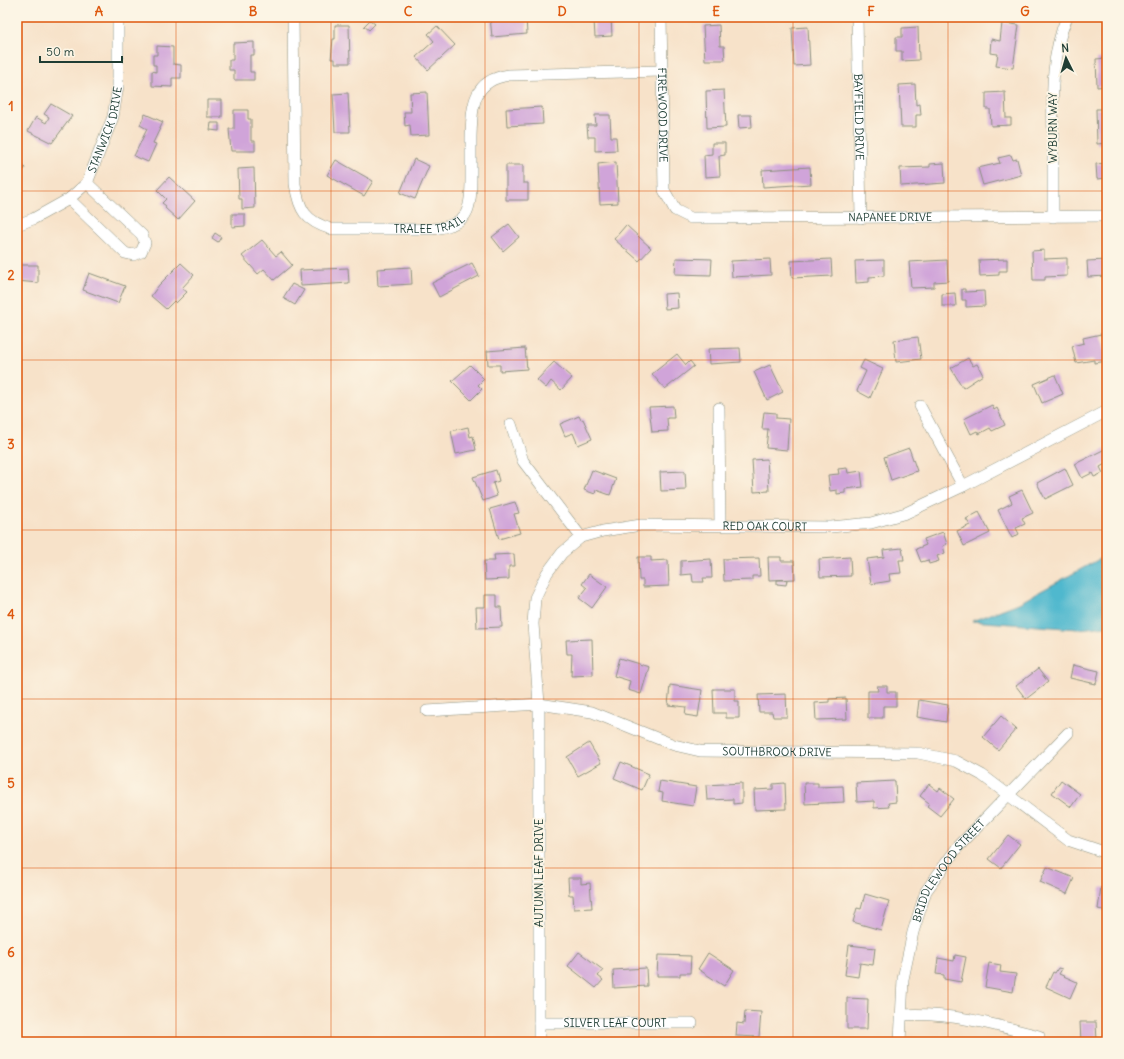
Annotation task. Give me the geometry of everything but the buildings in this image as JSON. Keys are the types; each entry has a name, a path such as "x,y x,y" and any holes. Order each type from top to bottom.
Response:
{"street":[{"name":"STANWICK DRIVE","path":"17,225 33,219 69,200 87,183 113,117 118,86 118,17"},
{"name":"TRALEE TRAIL","path":"293,17 295,184 297,200 305,216 317,225 331,229 432,229 447,227 464,215 469,204 471,189 473,103 481,88 494,79 509,75 661,71"},
{"name":"FIREWOOD DRIVE","path":"661,17 664,190 675,210"},
{"name":"BAYFIELD DRIVE","path":"857,17 861,218"},
{"name":"WYBURN WAY","path":"1053,217 1054,68 1061,32 1068,17"},
{"path":"69,200 125,253 133,255 141,252 145,243 142,235 87,183"},
{"name":"NAPANEE DRIVE","path":"675,210 691,218 1107,216"},
{"path":"920,406 963,486"},
{"path":"719,408 720,525"},
{"name":"RED OAK COURT","path":"539,704 533,624 535,598 547,573 562,553 581,537 603,531 641,525 831,527 871,523 906,514 1107,411"},
{"path":"511,424 523,461 581,537"},
{"name":"SOUTHBROOK DRIVE","path":"427,711 539,704 592,712 674,746 700,751 918,753 956,760 982,775 1068,840 1107,853"},
{"name":"AUTUMN LEAF DRIVE","path":"539,704 539,1042"},
{"name":"BRIDDLEWOOD STREET","path":"900,1042 903,979 913,932 926,892 957,848 1068,733"},
{"path":"901,1015 921,1014 972,1019 1039,1036"},
{"name":"SILVER LEAF COURT","path":"539,1023 692,1023"}],"water":[{"path":"1107,555 1107,626 1078,629 972,621 1019,603"}]}
